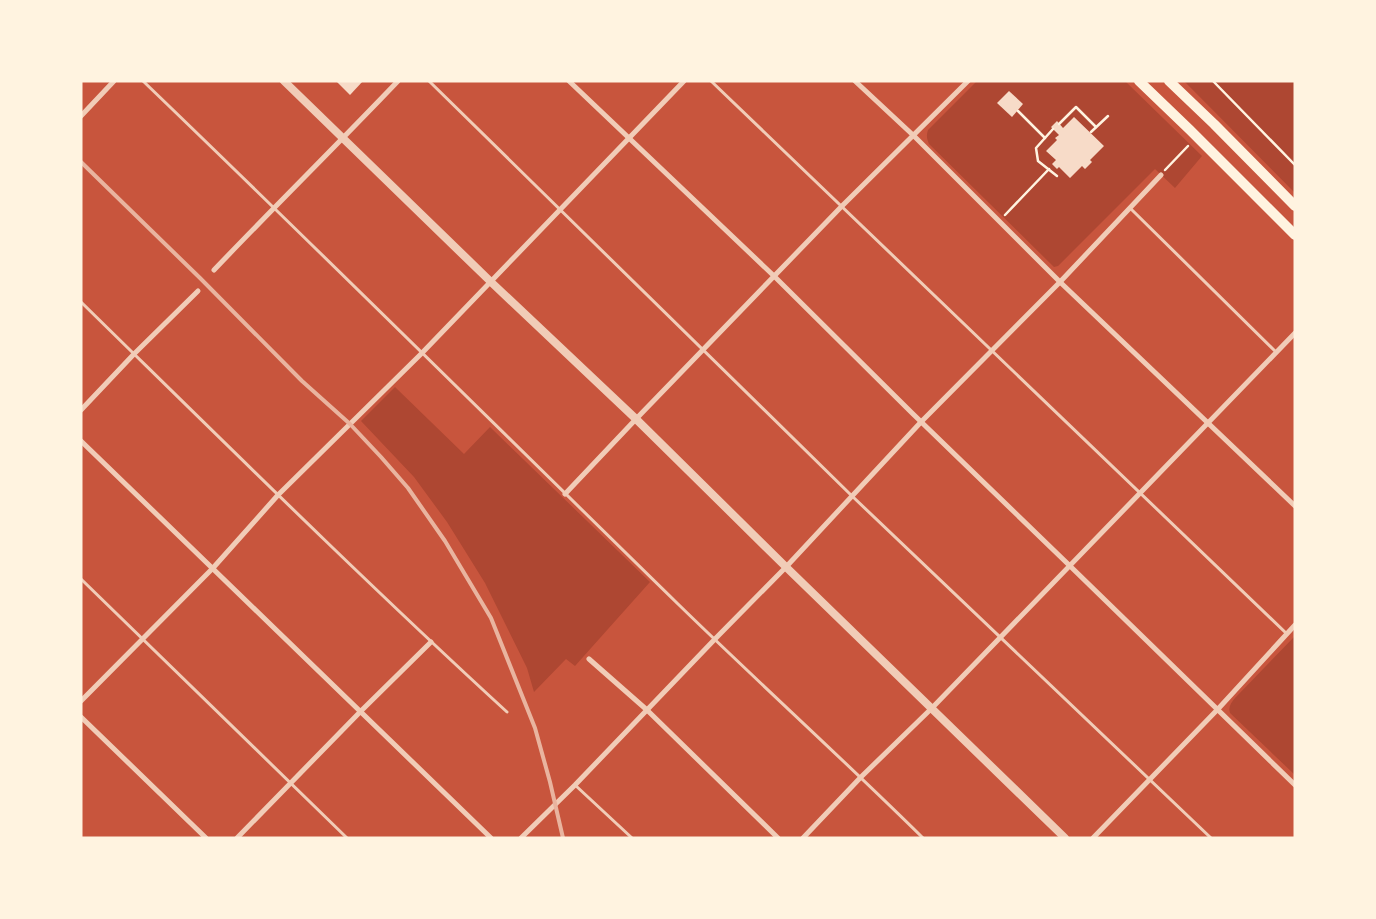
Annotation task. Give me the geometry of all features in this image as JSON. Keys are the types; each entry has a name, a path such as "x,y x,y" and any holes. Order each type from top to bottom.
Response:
{"highway":[{"path":"1139,81 1295,235"},
{"path":"1169,81 1295,206"}],"street":[{"path":"81,116 114,81"},
{"path":"284,81 491,282 636,419 1065,838"},
{"path":"214,270 398,81"},
{"path":"569,81 774,276 921,422 1295,785"},
{"path":"81,702 213,568 278,495 422,353 684,81"},
{"path":"855,81 914,136 1060,282 1295,506"},
{"path":"565,494 841,207 968,81"},
{"path":"521,838 575,785 786,567 921,422 1060,282 1161,175"},
{"path":"81,410 198,291"},
{"path":"803,838 861,777 932,708 1295,332"},
{"path":"81,441 492,838"},
{"path":"1093,838 1218,709 1295,625"},
{"path":"237,838 431,642"},
{"path":"589,659 647,710 778,838"},
{"path":"81,717 206,838"}],"lane":[{"path":"143,81 274,207 565,494 923,838"},
{"path":"429,81 852,496 1211,838"},
{"path":"711,81 1287,634"},
{"path":"1130,208 1276,352"},
{"path":"81,302 278,495 507,712"},
{"path":"81,579 347,838"},
{"path":"575,785 632,838"}],"path":[{"path":"1213,81 1295,165"},
{"path":"1059,124 1076,107 1096,126"},
{"path":"1018,111 1045,138"},
{"path":"1090,132 1108,116"},
{"path":"1053,129 1036,148 1038,161 1057,176"},
{"path":"1161,175 1188,146"},
{"path":"1000,221 1049,169"}],"shaded area":[{"path":"977,81 1125,81 1202,156 1175,188 1155,169 1058,266 1054,267 929,144 928,130"},
{"path":"1184,81 1295,81 1295,193"},
{"path":"395,387 464,454 490,427 650,582 575,666 566,659 534,692 527,668 485,583 447,522 414,477 361,421"},
{"path":"1295,636 1295,775 1230,713 1229,709 1235,698"}],"building":[{"path":"336,81 363,81 350,95"},
{"path":"1009,91 1023,104 1012,117 997,103"},
{"path":"1074,117 1104,146 1090,160 1092,162 1085,169 1082,166 1070,178 1059,167 1057,169 1052,164 1056,160 1046,151 1057,140 1055,138 1059,135 1051,127 1057,121 1063,128"}],"railway":[{"path":"81,162 302,381 350,424 408,488 445,541 491,618 535,728 563,838"}]}
